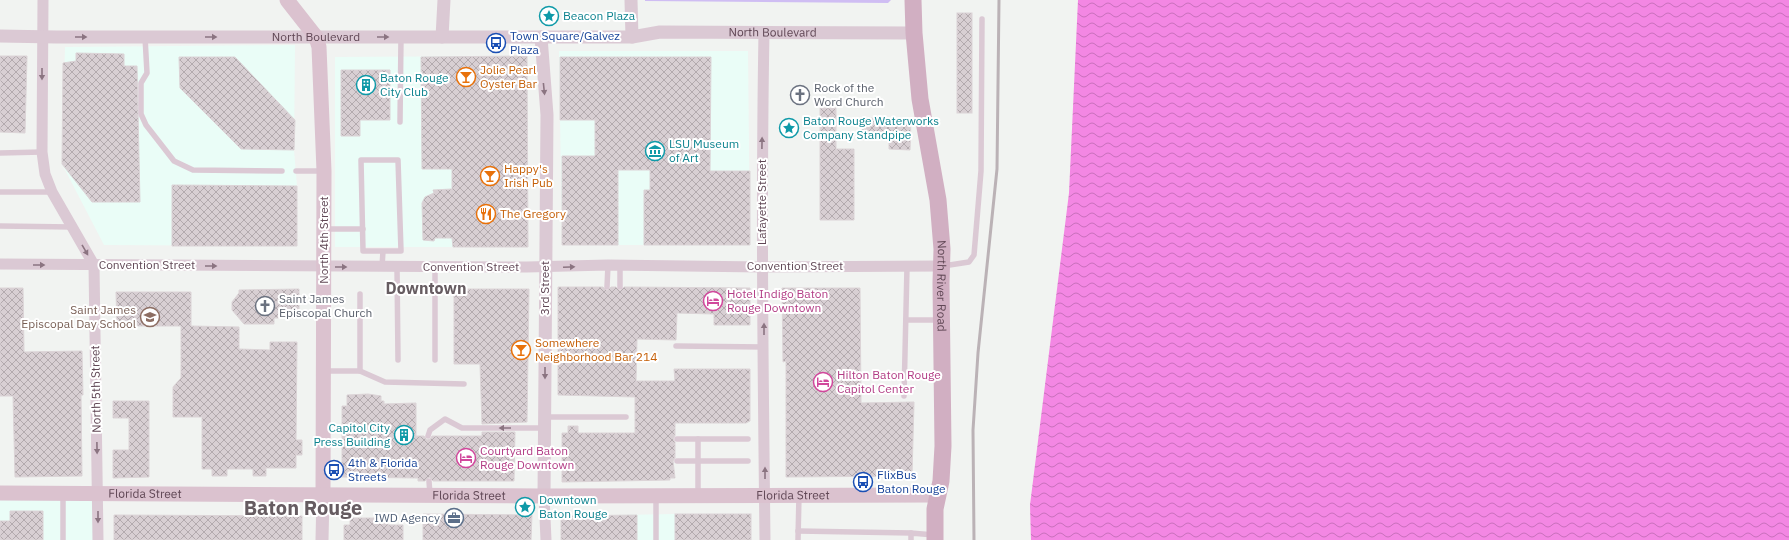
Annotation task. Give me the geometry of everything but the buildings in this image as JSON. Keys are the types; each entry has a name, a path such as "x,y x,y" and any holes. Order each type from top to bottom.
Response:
{"main road":[{"path":"287,0 316,37"},
{"name":"North River Road","path":"913,0 914,33 920,99 940,208 942,266 943,438 941,481 935,509 935,538"},
{"name":"North 4th Street","path":"316,37 319,47 324,171 323,495"},
{"name":"Florida Street","path":"0,493 323,495 429,488 544,496 938,495"}],"street":[{"name":"North 5th Street","path":"43,0 42,152 45,174 52,192 94,265 98,540"},
{"path":"442,37 444,0"},
{"path":"631,0 632,37"},
{"name":"North Boulevard","path":"0,36 632,37 660,32 914,33"},
{"name":"Lafayette Street","path":"764,32 762,267 765,540"},
{"name":"3rd Street","path":"541,36 547,115 544,423 544,496 546,540"},
{"name":"Convention Street","path":"0,264 323,267 545,267 608,265 762,267 942,266"},
{"name":"North 4th Street","path":"322,540 323,495"}],"lane":[{"path":"942,266 968,262 974,255 980,194 983,110 982,20"},
{"path":"145,37 148,73 141,83 141,114 146,125 174,161 193,170 282,171"},
{"path":"400,122 401,37"},
{"path":"0,152 42,152"},
{"path":"362,160 398,160 401,251 383,252 363,251 362,160"},
{"path":"296,171 324,171"},
{"path":"0,192 52,192"},
{"path":"0,226 72,227"},
{"path":"324,228 363,229"},
{"path":"382,267 383,252"},
{"path":"607,287 608,265"},
{"path":"620,265 620,287"},
{"path":"904,396 907,266"},
{"path":"397,267 398,360"},
{"path":"435,267 435,360"},
{"path":"360,294 360,371"},
{"path":"906,320 942,320"},
{"path":"676,346 764,347"},
{"path":"323,371 360,371 385,382 464,384"},
{"path":"428,436 430,430 445,419 462,428 626,417"},
{"path":"677,439 748,440"},
{"path":"698,439 698,495"},
{"path":"677,461 748,461"},
{"path":"63,493 63,540"},
{"path":"656,495 656,540"},
{"path":"798,540 799,495"},
{"path":"798,531 911,533 935,538"},
{"path":"911,533 911,540"}],"shaded area":[{"path":"645,0 891,0 888,3"},
{"path":"295,45 294,150 297,186 297,246 104,245 62,164 65,47"},
{"path":"559,51 748,51 750,245 562,245"},
{"path":"527,56 528,247 335,247 335,57"},
{"path":"0,493 98,493 98,540 0,540"},
{"path":"675,514 751,540 561,540 561,516"}],"water":[{"path":"1078,0 1789,0 1789,540 1031,540 1030,505 1069,193"}],"railway":[{"path":"974,540 973,430 978,353 997,169 999,0"}],"place":[{"name":"Beacon Plaza","path":"549,16"},
{"name":"Town Square/Galvez Plaza","path":"496,43"},
{"name":"Jolie Pearl Oyster Bar","path":"466,77"},
{"name":"Baton Rouge City Club","path":"366,85"},
{"name":"Rock of the Word Church","path":"800,95"},
{"name":"Baton Rouge Waterworks Company Standpipe","path":"789,128"},
{"name":"LSU Museum of Art","path":"655,151"},
{"name":"Happy's Irish Pub","path":"490,176"},
{"name":"The Gregory","path":"486,214"},
{"name":"Hotel Indigo Baton Rouge Downtown","path":"713,301"},
{"name":"Saint James Episcopal Church","path":"265,306"},
{"name":"Saint James Episcopal Day School","path":"150,317"},
{"name":"Somewhere Neighborhood Bar 214","path":"521,350"},
{"name":"Hilton Baton Rouge Capitol Center","path":"823,382"},
{"name":"Capitol City Press Building","path":"404,435"},
{"name":"Courtyard Baton Rouge Downtown","path":"466,458"},
{"name":"4th & Florida Streets","path":"334,470"},
{"name":"FlixBus Baton Rouge","path":"863,482"},
{"name":"Downtown Baton Rouge","path":"525,507"},
{"name":"IWD Agency","path":"454,518"}],"district":[{"name":"Downtown","path":"426,288"},
{"name":"Baton Rouge","path":"303,508"}]}
